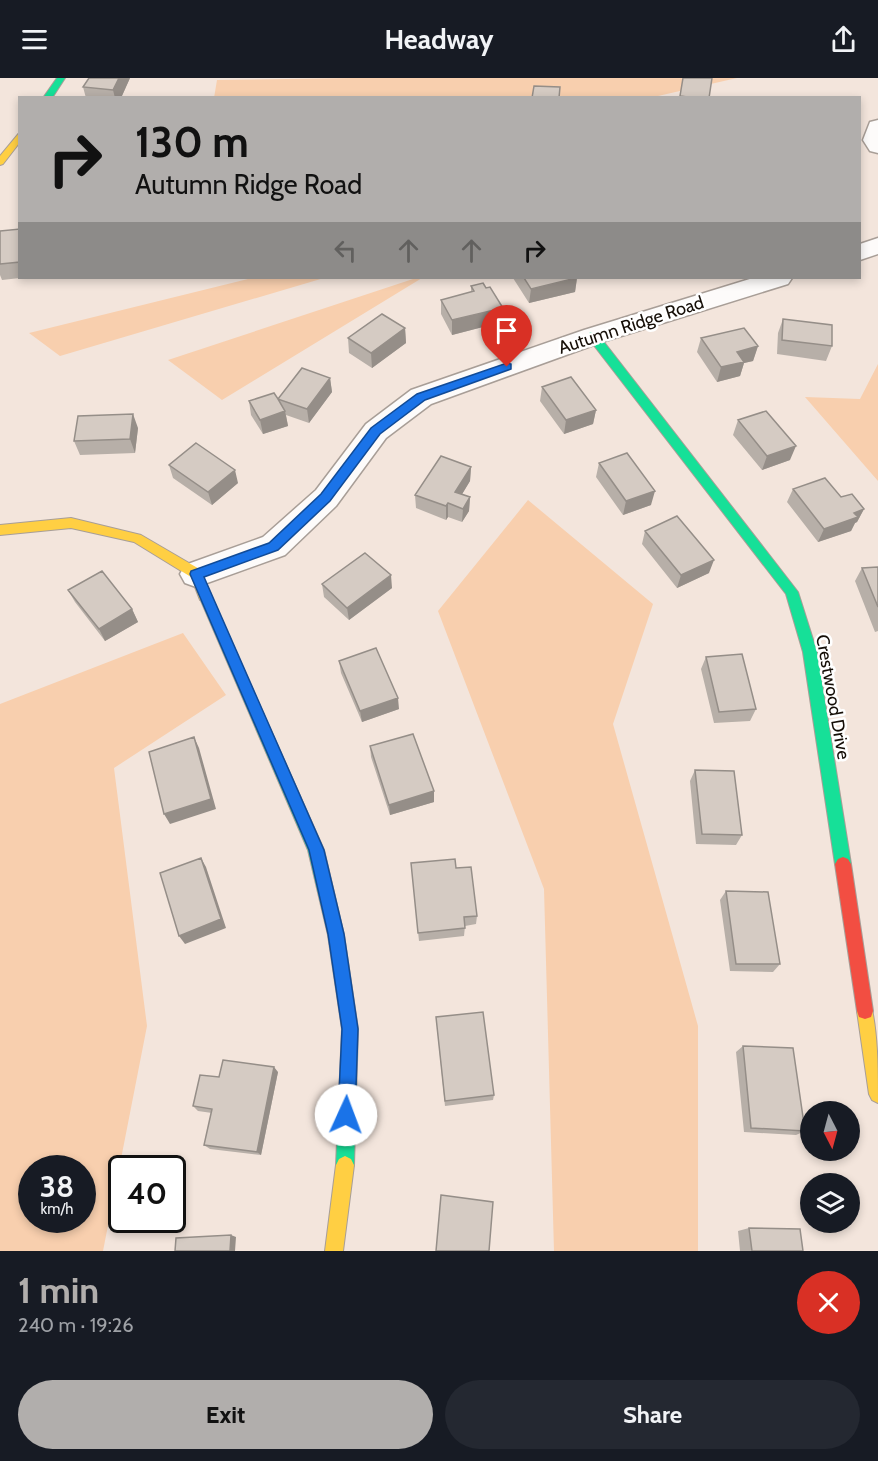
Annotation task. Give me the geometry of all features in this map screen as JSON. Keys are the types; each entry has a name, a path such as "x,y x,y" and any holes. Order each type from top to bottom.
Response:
{"street":[{"path":"48,96 61,78"},
{"path":"878,127 874,140 878,146"},
{"path":"0,162 18,138"},
{"path":"861,252 878,246"},
{"name":"Autumn Ridge Road","path":"196,574 273,546 326,498 376,431 421,397 593,336 775,279"},
{"name":"Crestwood Drive","path":"593,336 792,592 810,652 878,1094"},
{"path":"0,530 71,523 137,538 196,574 316,850 336,934 350,1029 344,1180 334,1251"}],"shaded area":[{"path":"737,78 658,96 214,96 217,80"},
{"path":"248,279 321,279 60,356 29,333"},
{"path":"413,279 420,279 222,400 168,360"},
{"path":"878,364 878,481 805,397 860,399"},
{"path":"528,500 653,604 613,724 698,1026 698,1251 554,1251 544,889 438,611"},
{"path":"183,633 226,695 114,768 147,1026 122,1155 108,1155 108,1225 103,1251 0,1251 0,704"}],"building":[{"path":"89,78 119,78 113,90 83,87"},
{"path":"683,78 712,78 709,96 680,96"},
{"path":"534,86 560,87 559,96 532,96"},
{"path":"18,229 18,262 0,264 0,231"},
{"path":"525,279 572,279 531,289"},
{"path":"483,283 486,288 490,287 503,308 452,320 441,300 474,291 471,286"},
{"path":"382,314 405,328 371,353 348,338"},
{"path":"783,319 832,325 832,346 782,340"},
{"path":"744,328 758,346 737,352 744,362 721,367 701,338"},
{"path":"302,368 330,378 307,409 278,399"},
{"path":"571,377 596,410 566,420 542,387"},
{"path":"274,393 285,411 260,420 249,401"},
{"path":"766,411 796,446 767,456 738,420"},
{"path":"133,414 130,439 74,441 78,416"},
{"path":"196,443 235,470 208,492 169,465"},
{"path":"627,453 655,491 626,501 599,463"},
{"path":"441,456 471,467 455,492 470,497 463,509 448,503 446,506 415,495"},
{"path":"825,478 841,497 852,494 864,509 854,513 858,517 824,529 793,489"},
{"path":"677,516 714,560 681,575 645,531"},
{"path":"365,553 391,575 347,608 322,584"},
{"path":"878,567 878,607 862,568"},
{"path":"102,571 132,609 99,629 68,590"},
{"path":"376,648 398,698 360,711 339,661"},
{"path":"742,654 756,709 719,712 706,657"},
{"path":"413,734 434,791 389,805 370,746"},
{"path":"194,737 211,799 164,814 149,752"},
{"path":"695,770 734,771 742,835 702,834"},
{"path":"201,858 221,919 179,936 160,873"},
{"path":"455,859 456,868 471,867 477,916 464,917 465,928 418,933 411,863"},
{"path":"726,891 768,892 780,964 736,964"},
{"path":"483,1012 494,1095 445,1101 436,1017"},
{"path":"743,1046 793,1048 801,1101 800,1131 751,1128"},
{"path":"223,1060 274,1067 257,1152 204,1145 212,1109 193,1106 200,1075 219,1077"},
{"path":"441,1195 493,1202 489,1251 436,1251"},
{"path":"749,1228 800,1229 803,1251 752,1251"},
{"path":"231,1235 230,1251 175,1251 176,1238"}],"traffic: fast":[{"path":"48,96 61,78"},
{"path":"593,336 792,592 810,652 843,864"},
{"path":"205,596 316,850 336,935 350,1029 345,1165"}],"traffic: slow":[{"path":"0,162 18,138"},
{"path":"0,530 71,523 137,538 196,574 205,596"},
{"path":"865,1011 878,1094"},
{"path":"334,1251 345,1165"}],"traffic: jam":[{"path":"843,864 865,1011"}],"route":[{"path":"346,1115 350,1029 336,934 316,850 196,574 273,546 326,498 376,431 421,397 507,367"}]}
